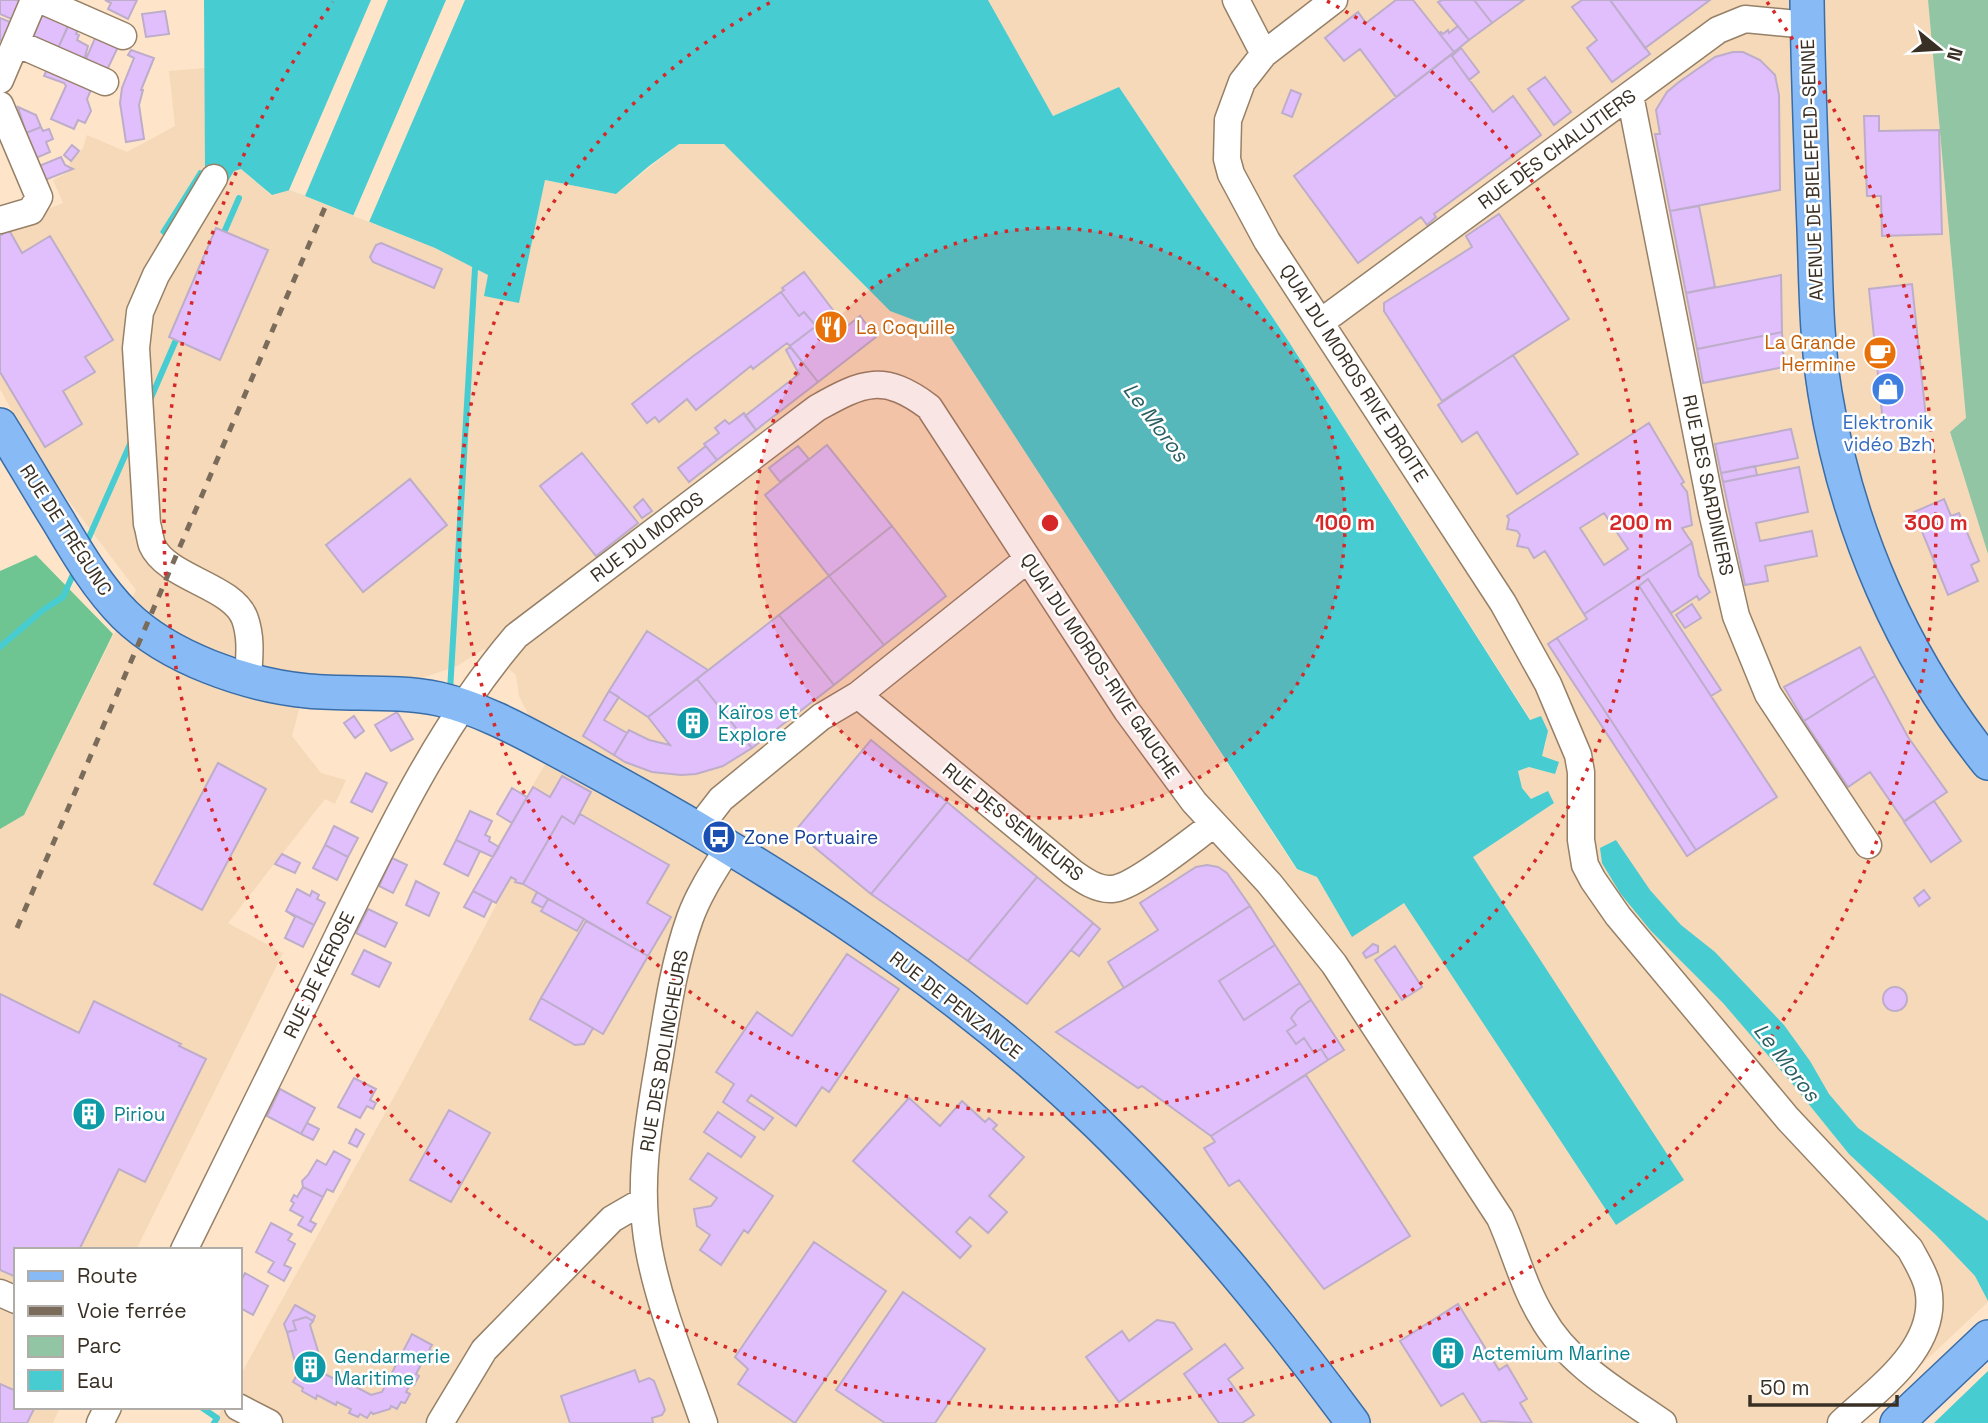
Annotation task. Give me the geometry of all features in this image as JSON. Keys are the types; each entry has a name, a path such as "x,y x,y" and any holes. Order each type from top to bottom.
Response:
{"main road":[{"name":"AVENUE DE BIELEFELD-SENNE","path":"1807,12 1820,352 1829,415 1843,474 1877,578 1912,651 1959,726 1988,763"},
{"name":"RUE DE TRÉGUNC","path":"0,425 78,555 105,593 126,616 150,635 187,657 248,679 305,691 424,696 462,706"},
{"name":"RUE DE PENZANCE","path":"462,706 544,743 728,848 805,895 922,976 1076,1104 1131,1157 1209,1241 1353,1423"},
{"path":"1897,1423 1988,1337"}],"street":[{"path":"0,80 34,0"},
{"path":"41,0 123,36"},
{"path":"1236,0 1264,54"},
{"name":"QUAI DU MOROS RIVE DROITE","path":"1334,0 1264,54 1247,75 1236,94 1228,120 1227,159 1231,174 1252,216 1503,603 1548,684 1578,755 1581,772 1581,840 1585,864 1593,880 1618,916 1788,1119 1910,1249 1923,1272 1930,1300 1925,1324 1917,1343 1906,1362 1841,1423"},
{"name":"RUE DES CHALUTIERS","path":"1321,322 1707,38 1735,21 1807,12"},
{"path":"16,43 105,82"},
{"name":"RUE DES SARDINIERS","path":"1630,94 1715,525 1736,616 1768,694 1868,845"},
{"path":"0,105 39,197 31,211 0,220"},
{"path":"214,178 156,275 140,312 136,348 147,524 153,547 172,566 231,601 244,617 250,642 248,679"},
{"name":"QUAI DU MOROS-RIVE GAUCHE","path":"850,389 870,385 894,386 911,393 929,407 1127,711 1177,780 1269,883 1339,971 1500,1218 1515,1250 1525,1284 1552,1335 1594,1374 1663,1423"},
{"name":"RUE DU MOROS","path":"462,706 516,636 817,408 850,389"},
{"path":"697,830 721,799 821,718 858,695 1028,559"},
{"name":"RUE DES SENNEURS","path":"858,695 1072,872 1102,888 1111,889 1129,884 1214,824"},
{"name":"RUE DE KEROSE","path":"185,1248 377,856 462,706"},
{"name":"RUE DES BOLINCHEURS","path":"704,1423 649,1251 643,1201 645,1144 670,997 690,919 702,892 728,848"},
{"path":"440,1423 484,1350 612,1219 643,1201"},
{"path":"242,1409 270,1423"}],"shaded area":[{"path":"988,0 1928,0 1966,419 1950,433 1988,554 1988,1302 1859,1423 214,1423 222,1409 242,1409 242,1372 406,1075 510,879 486,865 561,737 531,720 519,696 516,675 484,649 457,666 422,678 360,680 308,676 292,736 321,773 346,780 335,804 325,799 228,923 283,953 137,1248 14,1248 14,1409 59,1409 53,1423 0,1423 0,829 24,815 136,590 40,463 0,389 0,228 63,203 53,180 74,169 69,164 83,148 87,135 127,152 175,126 169,71 205,68 205,172 199,170 160,232 164,235 148,263 234,170 241,169 271,195 289,190 435,248 489,275 545,180 616,194 679,144 724,144 890,311 943,326 1296,869 1317,877 1352,936 1554,803 1531,799 1522,788 1518,771 1529,767 1555,774 1541,756 1546,743 1541,716 1531,720 1289,342 1119,87 1053,116"}],"green space":[{"path":"1928,0 1988,0 1988,554 1950,432 1966,418"},
{"path":"36,555 113,634 24,815 0,829 0,571"}],"water":[{"name":"Le Moros","path":"204,0 988,0 1053,116 1119,87 1289,342 1530,720 1541,716 1548,731 1542,756 1559,762 1555,774 1529,767 1518,771 1522,788 1531,799 1548,791 1554,803 1473,857 1684,1180 1616,1225 1404,903 1352,937 1317,877 1297,869 943,326 938,329 890,311 724,144 679,144 616,194 545,180 519,303 484,296 488,275 435,248 290,190 272,195 241,169 234,171 170,277 148,263 164,236 160,232 199,170 205,171"},
{"name":"Le Moros","path":"1616,840 1650,890 1681,925 1715,952 1784,1025 1810,1061 1829,1094 1858,1128 1988,1221 1988,1301 1975,1276 1936,1235 1849,1154 1723,1003 1651,931 1620,893 1602,863 1600,848"},
{"path":"1988,1371 1988,1423 1934,1423"}],"pier":[{"path":"371,0 388,0 305,196 289,190"},
{"path":"446,0 465,0 369,222 353,216"}],"building":[{"path":"0,0 25,0 16,21 0,14"},
{"path":"105,0 137,0 128,19 108,9 111,3"},
{"path":"1396,0 1413,0 1454,52 1396,97 1360,49 1344,61 1325,38 1358,12 1366,23"},
{"path":"1474,0 1492,23 1469,40 1438,2"},
{"path":"1474,0 1524,0 1492,23"},
{"path":"1582,0 1610,0 1650,54 1612,82 1587,48 1597,40 1572,7"},
{"path":"1610,0 1710,0 1645,48"},
{"path":"44,8 71,20 55,55 28,43"},
{"path":"165,11 169,34 146,37 142,14"},
{"path":"0,18 15,24 6,43 0,40"},
{"path":"70,21 80,25 76,34 79,35 77,40 88,46 82,67 55,55"},
{"path":"1458,26 1469,40 1454,52 1439,33 1443,34 1448,30 1449,33"},
{"path":"96,36 118,47 107,70 85,61"},
{"path":"1461,48 1479,72 1469,80 1452,56"},
{"path":"131,50 154,58 141,90 139,105 144,139 126,142 120,103 122,88 134,58 128,55"},
{"path":"1743,52 1760,60 1775,75 1779,95 1780,190 1670,211 1655,134 1660,134 1656,110 1667,92 1679,82 1715,57"},
{"path":"1451,55 1493,112 1513,96 1541,135 1434,214 1436,217 1427,225 1421,217 1358,263 1294,176"},
{"path":"49,65 93,85 87,99 91,111 85,123 78,120 74,129 51,119 66,86 44,76"},
{"path":"1545,77 1571,112 1554,125 1528,89"},
{"path":"1291,90 1301,94 1292,117 1282,113"},
{"path":"18,107 36,115 41,127 26,133"},
{"path":"1864,116 1879,116 1879,131 1939,130 1942,234 1882,236 1881,196 1867,196"},
{"path":"41,127 43,131 49,129 53,139 46,142 50,152 36,158 26,133"},
{"path":"72,145 79,151 71,161 64,155"},
{"path":"61,157 65,165 73,169 45,180 39,166"},
{"path":"1699,206 1715,287 1686,293 1670,211"},
{"path":"1499,214 1569,319 1442,401 1384,311 1384,303 1472,247 1466,236"},
{"path":"216,228 268,250 220,360 169,337"},
{"path":"9,230 22,253 50,236 113,340 85,357 95,372 63,391 82,424 45,447 0,372 0,236"},
{"path":"381,243 442,269 434,288 373,262 370,257 376,245"},
{"name":"La Coquille","path":"804,272 846,327 860,316 876,337 818,382 790,346 816,326 804,312 799,316 781,292 784,290 782,288"},
{"path":"1781,275 1782,332 1697,349 1686,293"},
{"path":"1912,284 1926,418 1883,423 1869,289"},
{"path":"781,292 799,316 804,312 816,326 790,346 787,343 753,369 751,366 696,410 687,399 659,422 655,417 647,423 632,404"},
{"path":"1782,332 1784,367 1703,383 1697,349"},
{"path":"790,347 818,382 756,430 745,416 799,374 786,350"},
{"path":"1513,355 1578,454 1517,494 1477,432 1462,442 1438,405"},
{"path":"744,413 756,430 717,460 704,444 719,433 715,428 725,420 729,424"},
{"path":"1649,423 1684,482 1681,484 1687,492 1692,525 1682,528 1692,543 1584,614 1545,551 1534,558 1528,548 1517,546 1520,535 1517,531 1507,529 1507,516","holes":["1604,513 1628,549 1604,565 1580,528"]},
{"path":"1791,429 1798,458 1721,473 1715,444"},
{"path":"827,445 892,526 829,576 765,495"},
{"path":"706,446 717,460 689,482 678,468"},
{"path":"798,446 809,459 780,482 769,468"},
{"path":"582,453 638,523 596,556 540,486"},
{"path":"1755,466 1757,475 1723,482 1721,473"},
{"path":"1799,467 1808,512 1756,523 1760,541 1812,531 1817,556 1765,566 1768,581 1745,585 1723,482"},
{"path":"410,479 447,525 363,592 326,545"},
{"path":"643,499 652,511 642,518 634,507"},
{"path":"1944,499 1951,516 1959,513 1979,561 1971,565 1978,581 1948,595 1914,512"},
{"path":"892,526 946,596 884,645 829,576"},
{"path":"1692,543 1699,576 1710,592 1699,600 1697,596 1671,613 1648,579 1639,586 1777,797 1696,850 1557,638 1587,619 1584,614"},
{"path":"829,576 884,645 834,685 779,615"},
{"path":"1648,579 1721,690 1711,696 1639,586"},
{"path":"1692,604 1701,618 1685,628 1676,615"},
{"path":"779,615 834,685 752,748 697,679"},
{"path":"647,631 708,670 648,717 609,691"},
{"path":"1557,638 1696,850 1687,856 1548,644"},
{"path":"1860,647 1875,676 1804,721 1784,687"},
{"path":"1875,676 1908,737 1947,792 1904,821 1870,772 1848,787 1804,721"},
{"name":"Kaïros et Explore","path":"697,679 752,748 723,766 696,774 681,775 652,772 614,755 629,730 649,740 670,745 648,717"},
{"path":"609,691 619,697 604,720 627,733 614,755 583,736"},
{"path":"397,712 413,739 391,751 375,725"},
{"path":"354,716 364,731 355,738 344,723"},
{"path":"871,740 947,802 871,894 795,831"},
{"path":"218,763 266,789 202,910 154,884"},
{"path":"366,773 387,783 372,812 351,802"},
{"path":"562,776 591,792 574,824 562,816 523,884 515,882 511,877 496,903 473,891 533,787 550,797"},
{"path":"512,788 527,797 512,823 497,814"},
{"path":"1934,801 1961,841 1931,862 1904,822"},
{"path":"947,802 1037,877 968,961 871,894"},
{"path":"470,811 492,821 485,835 499,847 493,857 456,840"},
{"path":"580,814 669,865 647,903 671,917 648,956 523,884 562,816 574,824"},
{"path":"334,826 358,838 348,857 325,845"},
{"path":"456,840 480,851 468,876 444,864"},
{"path":"325,845 348,857 337,880 313,868"},
{"path":"282,854 300,863 295,873 275,864"},
{"path":"392,858 407,865 393,893 379,886"},
{"path":"1196,867 1218,867 1227,873 1250,906 1124,988 1108,962 1158,930 1140,903"},
{"path":"1037,877 1093,923 1027,1004 968,961"},
{"path":"416,881 439,893 429,916 406,905"},
{"path":"297,889 310,896 312,891 319,895 317,899 325,903 314,925 286,911"},
{"path":"1924,890 1930,898 1919,906 1914,898"},
{"path":"473,891 492,901 484,917 464,907"},
{"path":"537,892 548,899 543,908 532,902"},
{"path":"548,899 584,919 577,931 541,911"},
{"path":"1250,906 1275,945 1219,981 1244,1020 1300,983 1311,1000 1291,1018 1296,1025 1287,1031 1296,1044 1304,1038 1314,1053 1321,1049 1328,1060 1211,1136 1142,1086 1138,1088 1056,1032"},
{"path":"368,909 397,923 385,947 356,933"},
{"path":"286,911 314,925 303,947 285,938 295,917"},
{"path":"586,921 648,956 603,1034 541,998"},
{"path":"1093,923 1100,929 1079,956 1071,950"},
{"path":"1373,944 1378,946 1378,952 1366,958 1363,953"},
{"path":"1275,945 1300,983 1244,1020 1219,981"},
{"path":"1395,946 1422,987 1402,1000 1375,960"},
{"path":"364,950 391,963 379,987 352,974"},
{"path":"847,954 899,989 829,1092 822,1087 796,1126 751,1095 747,1101 773,1118 764,1130 723,1102 734,1084 716,1072 757,1012 792,1036"},
{"path":"1895,987 1904,990 1907,999 1904,1008 1895,1011 1886,1008 1883,999 1886,990"},
{"name":"Piriou","path":"0,994 79,1033 94,1001 206,1059 145,1182 119,1169 80,1248 14,1248 14,1276 0,1270"},
{"path":"541,998 593,1028 584,1044 575,1045 530,1019"},
{"path":"1311,1000 1344,1050 1328,1060 1321,1049 1314,1053 1304,1038 1296,1044 1287,1031 1296,1025 1291,1018"},
{"path":"1306,1075 1410,1236 1324,1289 1239,1180 1229,1186 1204,1148 1215,1142 1211,1136"},
{"path":"354,1078 376,1089 370,1100 376,1103 373,1109 367,1106 360,1118 338,1107"},
{"path":"280,1089 315,1108 301,1134 267,1116"},
{"path":"909,1098 940,1126 962,1101 985,1122 989,1118 997,1125 993,1129 1024,1157 989,1196 1007,1212 988,1233 970,1217 956,1232 971,1246 960,1258 853,1161"},
{"path":"449,1110 490,1133 451,1202 410,1180"},
{"path":"718,1112 755,1137 741,1157 704,1132"},
{"path":"307,1123 319,1129 313,1140 301,1134"},
{"path":"356,1129 364,1134 357,1147 349,1143"},
{"path":"334,1151 350,1160 333,1192 327,1189 323,1197 303,1187 302,1181 317,1160 326,1165"},
{"path":"708,1153 773,1196 748,1233 744,1230 721,1265 700,1250 710,1235 697,1226 694,1209 711,1206 717,1198 690,1179"},
{"path":"303,1187 323,1197 310,1221 316,1224 311,1232 298,1225 303,1217 290,1210 294,1195 297,1197"},
{"path":"271,1223 292,1234 288,1240 295,1244 284,1265 291,1268 284,1281 268,1272 274,1262 256,1252"},
{"path":"814,1242 886,1291 795,1423 738,1384 748,1369 735,1357"},
{"path":"245,1273 268,1286 253,1315 242,1309 242,1279"},
{"path":"903,1292 985,1349 935,1423 885,1423 836,1390"},
{"name":"Actemium Marine","path":"1458,1304 1499,1370 1507,1365 1527,1399 1520,1403 1532,1423 1482,1423 1463,1393 1441,1406 1400,1341"},
{"path":"295,1305 315,1316 313,1321 306,1317 293,1321 296,1330 287,1332 284,1324"},
{"name":"Gendarmerie Maritime","path":"306,1317 313,1321 310,1325 325,1374 338,1381 339,1378 371,1395 382,1392 412,1334 432,1345 427,1361 424,1359 416,1374 419,1376 406,1392 410,1394 405,1403 401,1402 397,1409 391,1406 390,1409 373,1414 371,1412 367,1418 360,1414 358,1417 349,1413 351,1409 337,1402 336,1405 317,1395 316,1399 302,1391 303,1388 293,1382 298,1373 287,1332 296,1330 293,1321"},
{"path":"1157,1320 1174,1323 1192,1349 1119,1402 1086,1357 1122,1331 1129,1341"},
{"path":"1225,1344 1243,1368 1228,1379 1254,1415 1242,1423 1219,1423 1184,1374"},
{"path":"635,1370 639,1382 649,1378 654,1381 665,1410 662,1415 652,1418 653,1423 570,1423 561,1396"},
{"path":"0,1384 14,1390 14,1409 34,1409 27,1423 0,1423"}],"waterway":[{"path":"222,237 239,198"},
{"path":"450,691 475,269"},
{"path":"150,400 179,333"},
{"path":"86,544 131,442"},
{"path":"0,647 43,610 63,597 75,570"},
{"path":"204,1409 217,1418 214,1423"}],"railway":[{"path":"17,928 326,205"}],"place":[{"name":"La Coquille","path":"831,327"},
{"name":"La Grande Hermine","path":"1880,353"},
{"name":"Elektronik vidéo Bzh","path":"1888,389"},
{"name":"Kaïros et Explore","path":"693,723"},
{"name":"Zone Portuaire","path":"719,837"},
{"name":"Piriou","path":"89,1114"},
{"name":"Actemium Marine","path":"1448,1353"},
{"name":"Gendarmerie Maritime","path":"310,1367"}]}
